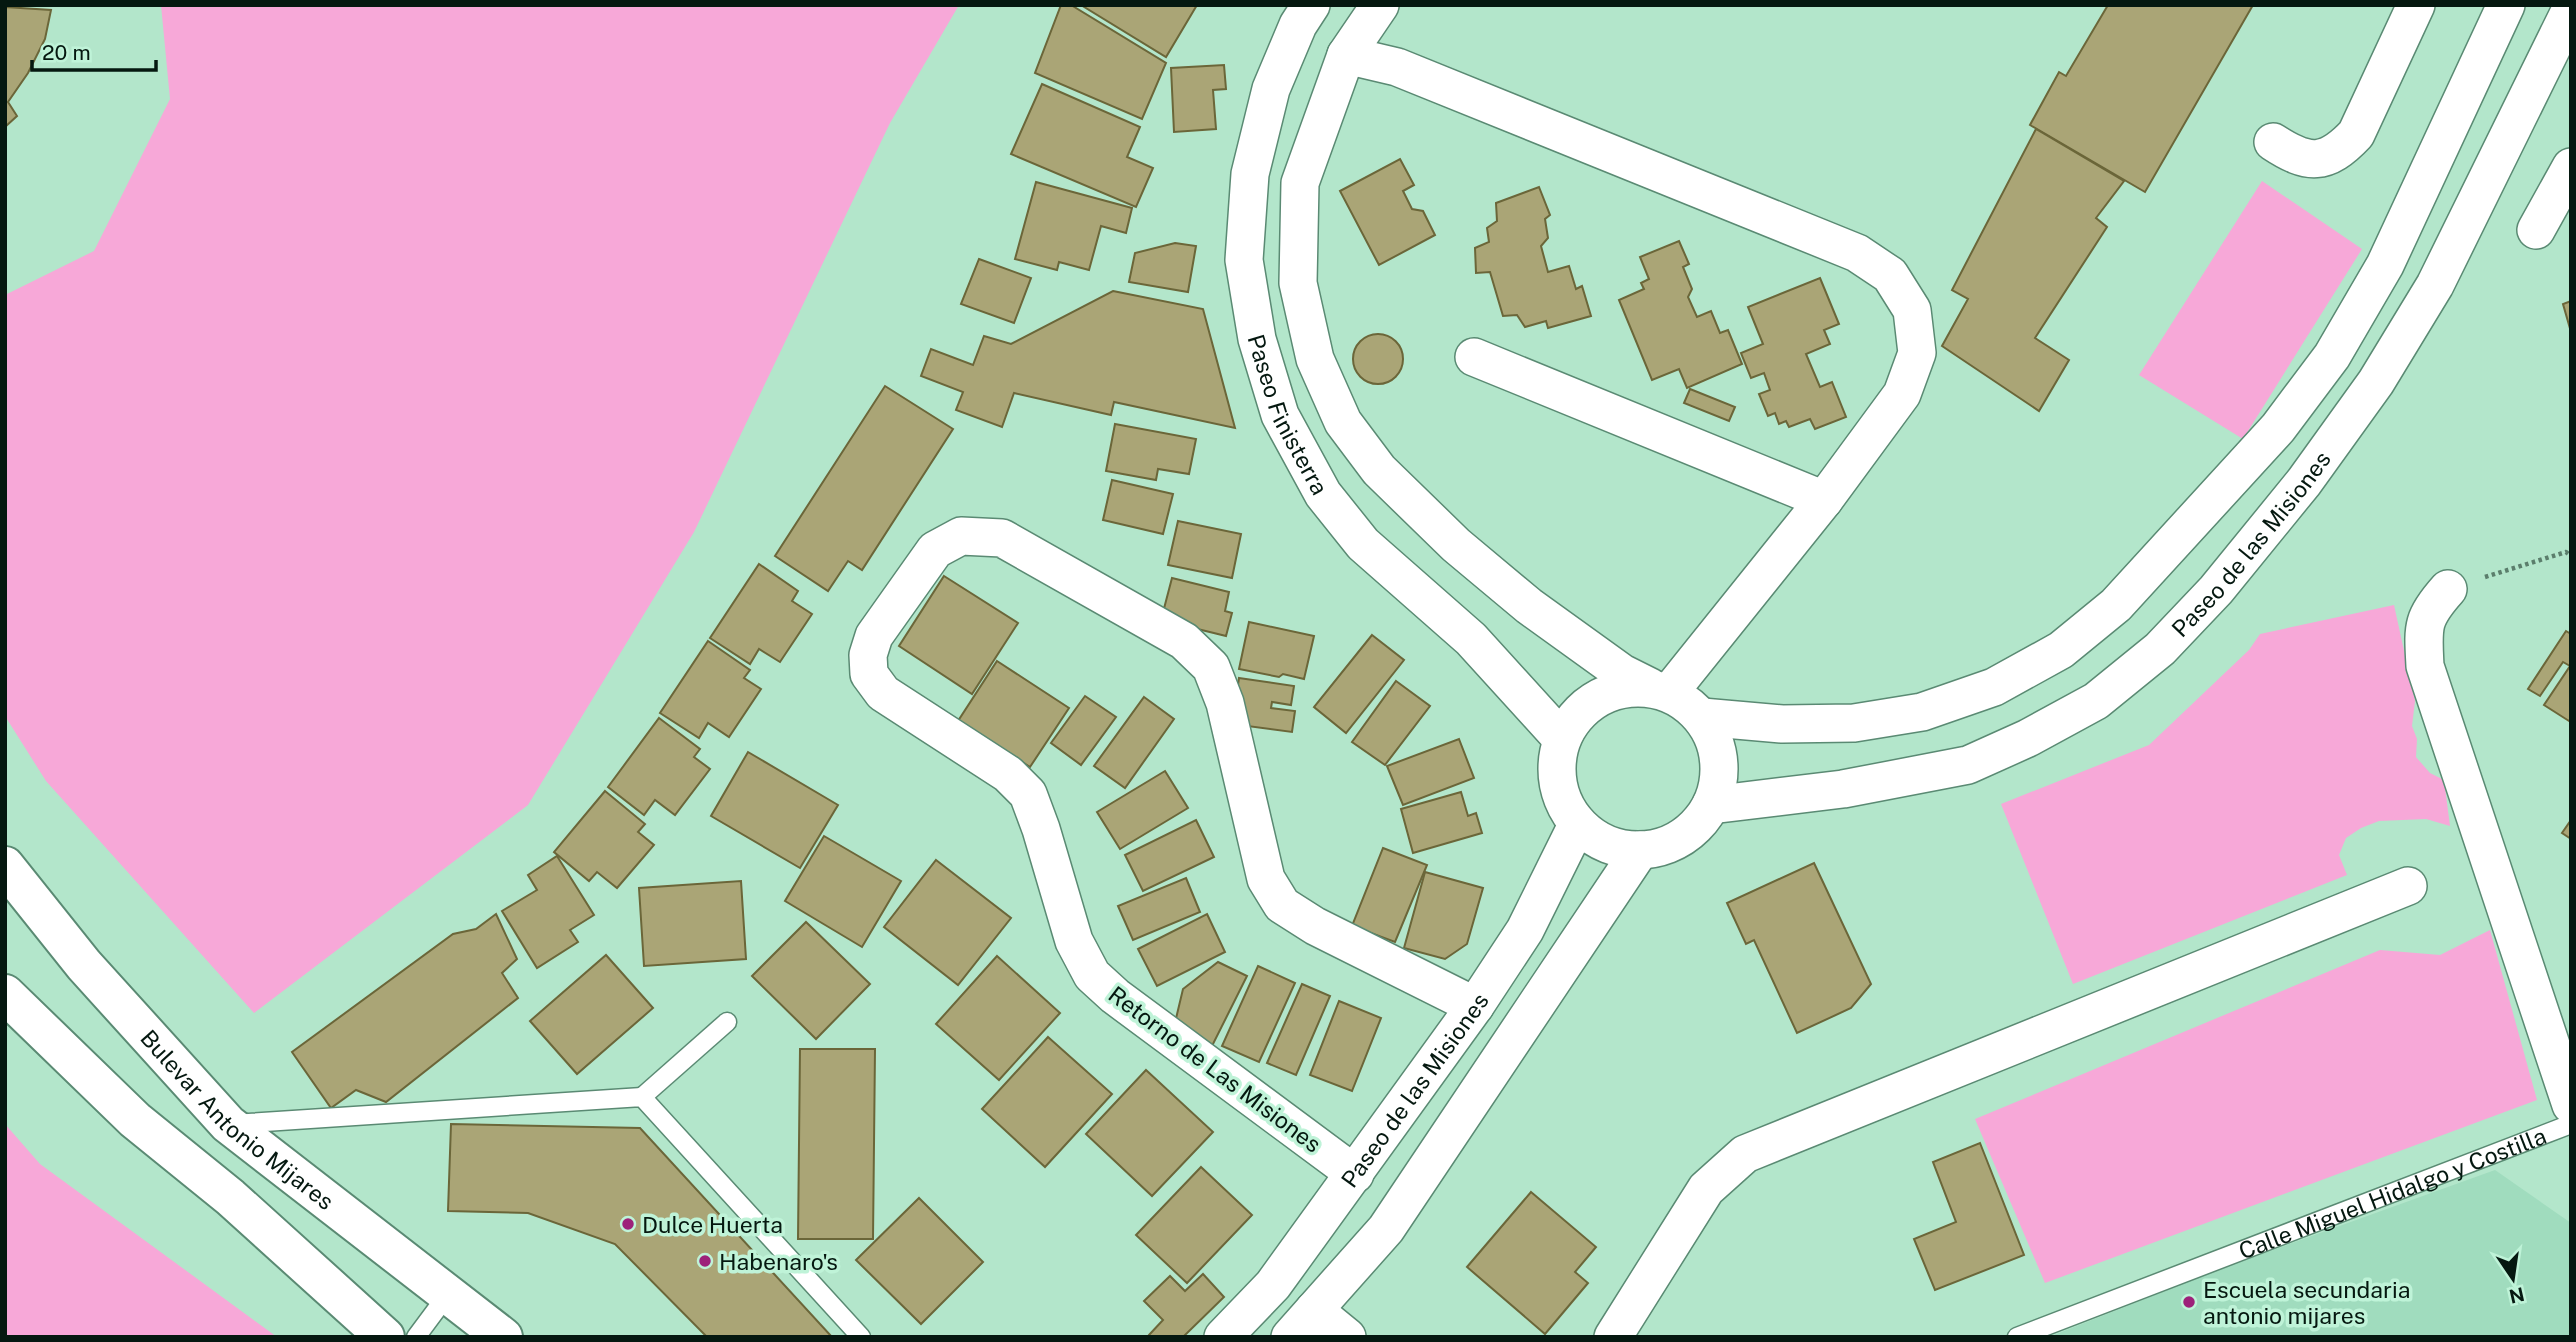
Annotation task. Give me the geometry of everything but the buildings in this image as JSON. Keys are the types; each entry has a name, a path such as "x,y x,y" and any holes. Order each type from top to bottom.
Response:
{"main road":[{"name":"Bulevar Antonio Mijares","path":"5,866 84,965 228,1124 503,1337"},
{"path":"5,995 135,1120 230,1197 386,1337"}],"street":[{"name":"Paseo Finisterra","path":"1311,5 1298,25 1271,89 1250,174 1244,260 1257,339 1280,415 1323,494 1363,544 1471,639 1561,738"},
{"name":"Paseo Finisterra","path":"1380,5 1346,55 1300,183 1298,282 1315,359 1343,422 1379,470 1456,545 1529,606 1622,673 1660,690"},
{"path":"2273,142 2295,156 2318,159 2340,150 2356,134 2416,5"},
{"path":"1702,717 1782,724 1854,723 1922,712 1994,687 2061,650 2116,605 2278,428 2332,356 2385,265 2506,5"},
{"name":"Paseo de las Misiones","path":"1711,805 1843,789 1968,765 2028,738 2096,701 2160,649 2216,590 2304,482 2376,382 2435,285 2562,40 2571,9"},
{"path":"1346,55 1397,67 1857,253 1890,275 1912,310 1917,353 1902,394 1824,500 1660,690"},
{"path":"2536,230 2571,167"},
{"path":"1474,357 1824,500"},
{"name":"Retorno de Las Misiones","path":"1355,1174 1115,996 1092,975 1074,941 1028,794 1008,774 883,693 869,674 868,655 874,636 935,550 961,536 1002,538 1184,641 1211,667 1225,703 1266,879 1282,905 1315,926 1475,1006"},
{"path":"2448,589 2430,609 2423,630 2425,666 2571,1105"},
{"path":"1614,690 1660,690 1687,703 1702,717 1716,744 1719,775 1711,805 1698,823 1682,837 1662,847 1640,850 1606,845 1577,825 1560,799 1555,768 1561,738 1582,708 1614,690"},
{"name":"Paseo de las Misiones","path":"1223,1337 1273,1285 1475,1006 1525,930 1577,825"},
{"path":"1290,1337 1386,1229 1640,850"},
{"path":"1613,1337 1706,1189 1745,1154 2408,886"},
{"path":"1314,1310 1347,1337"}],"lane":[{"path":"228,1124 642,1097 727,1022"},
{"path":"642,1097 861,1337"},
{"name":"Calle Miguel Hidalgo y Costilla","path":"2017,1337 2571,1124"},
{"path":"416,1337 448,1294"}],"path":[{"path":"2448,589 2566,552 2571,556"}],"shaded area":[{"path":"161,5 959,5 890,123 694,532 528,805 254,1013 46,781 5,716 5,295 94,251 170,99"},
{"path":"2262,181 2362,249 2243,439 2139,375"},
{"path":"2394,605 2415,701 2412,726 2417,739 2416,757 2430,773 2444,780 2450,826 2426,819 2379,821 2361,828 2346,838 2339,855 2347,875 2073,984 2001,804 2149,745 2249,650 2260,634"},
{"path":"2490,930 2537,1100 2045,1283 1975,1119 2380,950 2440,955"},
{"path":"5,1124 40,1164 277,1337 5,1337"},
{"path":"2495,1170 2571,1223 2571,1337 2049,1337 2226,1267"}],"place":[{"name":"Dulce Huerta","path":"628,1224"},
{"name":"Habenaro's","path":"705,1261"},
{"name":"Escuela secundaria antonio mijares","path":"2189,1302"}]}
